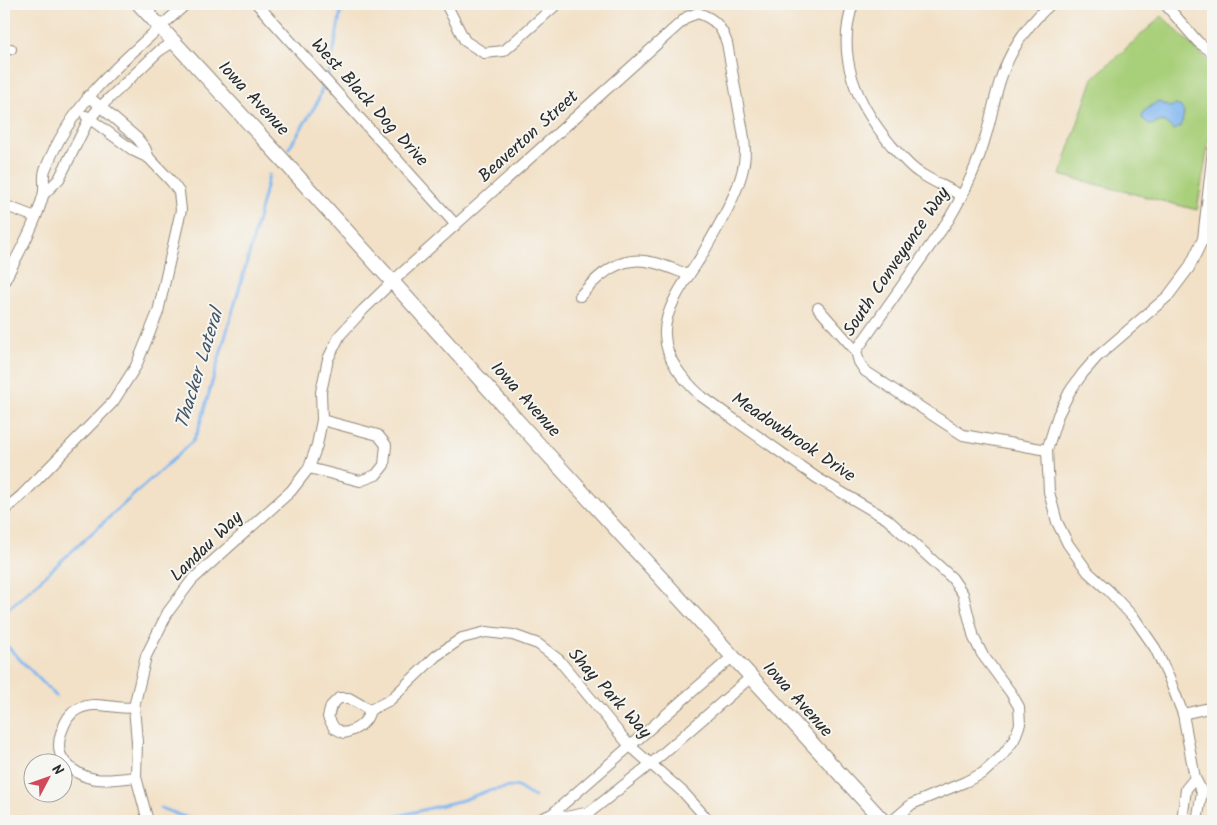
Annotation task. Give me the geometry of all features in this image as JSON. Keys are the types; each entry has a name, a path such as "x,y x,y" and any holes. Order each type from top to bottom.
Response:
{"street":[{"name":"Iowa Avenue","path":"139,4 282,158 750,677 883,821"},
{"path":"4,282 36,217 44,194 44,172 68,125 88,96 130,53 186,4"},
{"name":"West Black Dog Drive","path":"257,4 456,225"},
{"path":"446,4 465,41 484,54 504,51 556,4"},
{"path":"853,4 848,20 846,49 854,86 867,112 901,156 917,171 962,196"},
{"name":"South Conveyance Way","path":"856,351 944,227 962,196 986,136 1001,76 1017,42 1041,12 1051,4"},
{"path":"1166,4 1198,42 1213,53"},
{"name":"Meadowbrook Drive","path":"687,17 698,13 708,16 716,21 722,30 727,43 742,128 745,161 741,180 666,320 665,335 668,352 675,368 701,396 817,478 888,519 952,578 963,594 974,638 982,654 1019,707 1020,724 1014,740 1002,756 983,773 912,804 892,821"},
{"name":"Beaverton Street","path":"393,282 687,17"},
{"path":"44,194 59,180 90,119 159,52 173,42"},
{"path":"88,96 137,138 146,148 149,158"},
{"path":"4,510 21,496 114,402 136,366 158,312 181,210 179,192 149,158 134,152 78,110"},
{"path":"1197,821 1202,792 1195,778 1183,714 1169,678 1155,648 1135,619 1088,572 1068,544 1057,522 1049,492 1047,450 1058,415 1082,373 1097,357 1168,296 1189,268 1202,239 1213,150"},
{"path":"4,205 36,217"},
{"path":"1202,239 1213,242"},
{"path":"580,296 591,283 615,266 632,260 653,263 689,275"},
{"name":"Landau Way","path":"134,707 146,656 168,612 192,580 291,491 309,468 317,445 322,420 321,392 328,359 340,335 393,282"},
{"path":"818,308 856,351 859,362 866,371 963,435 1047,450"},
{"path":"309,468 360,481 376,475 384,465 386,445 378,435 322,420"},
{"name":"Shay Park Way","path":"370,710 390,700 436,656 462,638 486,632 513,635 538,644 559,660 629,745 652,763 684,793 709,821"},
{"path":"536,821 552,814 732,657"},
{"path":"552,814 566,817 590,812 652,763 750,677"},
{"path":"136,777 112,780 89,778 73,771 61,757 59,741 66,720 77,710 85,706 134,707 137,742 136,777 148,821"},
{"path":"1183,714 1213,707"},
{"path":"1182,821 1186,790 1195,778"}],"green space":[{"path":"1162,16 1213,66 1213,117 1197,210 1060,175 1093,78"}],"water":[{"path":"1158,101 1169,107 1176,105 1181,107 1184,113 1181,127 1174,130 1163,121 1150,125 1142,118 1143,112"}],"waterway":[{"name":"Thacker Lateral","path":"327,77 332,61 342,4"},
{"name":"Thacker Lateral","path":"289,148 317,103 324,83"},
{"name":"Thacker Lateral","path":"4,613 193,441 198,431 250,251 269,175"},
{"name":"Thacker Lateral","path":"4,643 56,696"},
{"name":"Thacker Lateral","path":"378,821 463,800 487,791 516,786 534,797"},
{"name":"Thacker Lateral","path":"161,808 187,818 212,821"}]}
